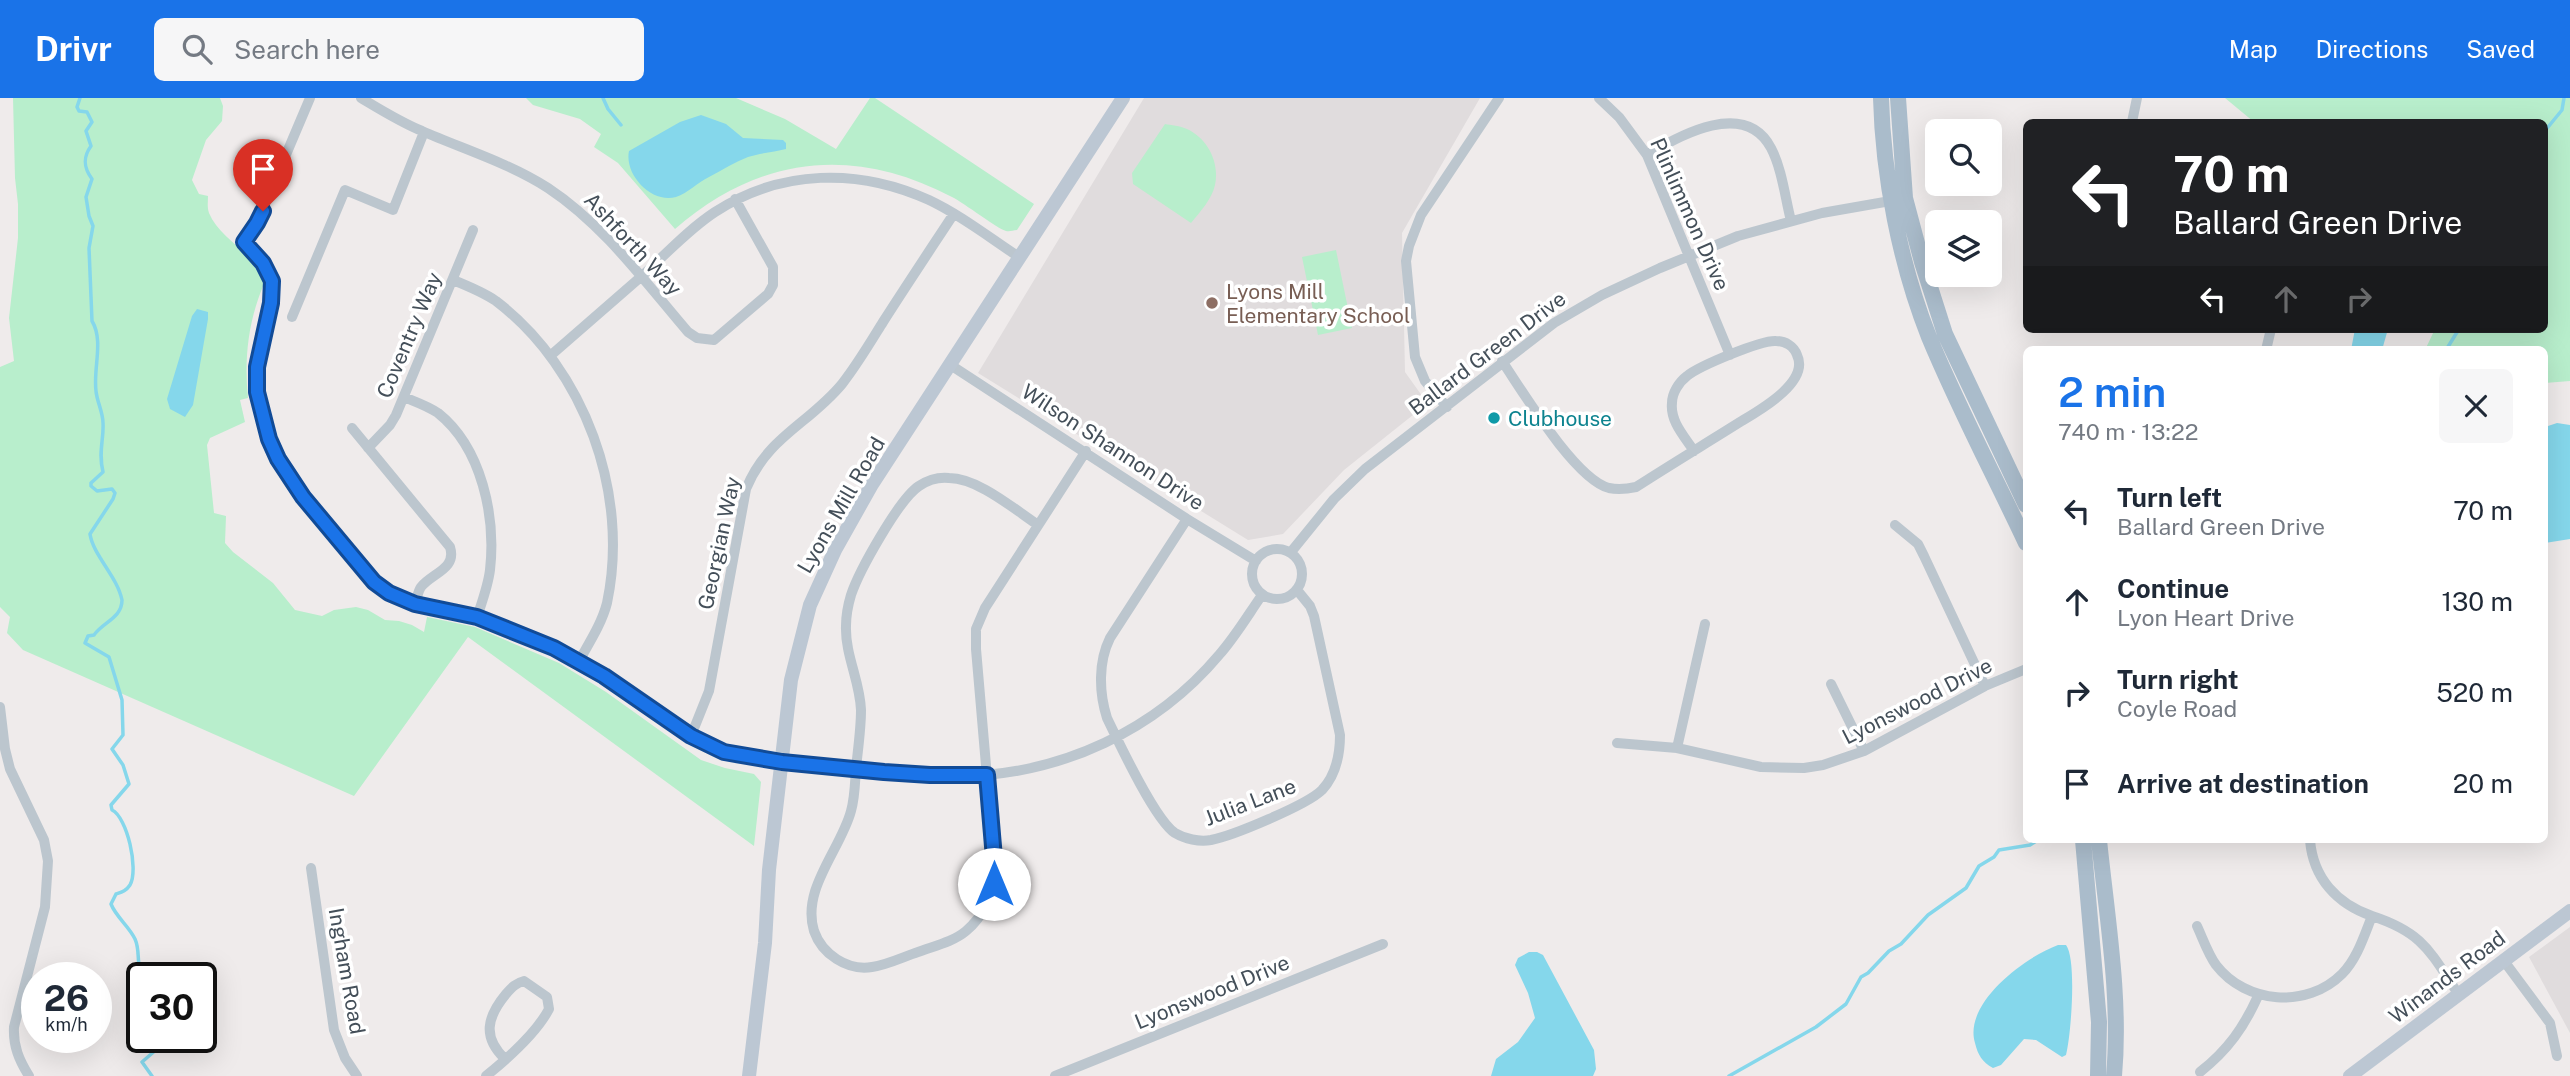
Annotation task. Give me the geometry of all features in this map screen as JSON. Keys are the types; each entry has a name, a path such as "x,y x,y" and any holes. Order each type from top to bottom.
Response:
{"main road":[{"name":"Lyons Mill Road","path":"749,1076 791,680 814,595 852,520 949,364 1123,98"},
{"path":"1881,98 1886,157 1945,334 2023,499"},
{"path":"1898,98 1899,199 1906,261 1929,335 2023,537"},
{"path":"2083,843 2099,1022 2098,1076"},
{"path":"2099,843 2116,1021 2114,1076"},
{"name":"Winands Road","path":"2350,1076 2570,911"}],"street":[{"path":"310,98 257,223 244,242 263,263 272,281 271,303 257,367 257,392 269,439 278,459 303,497 374,582 389,593 415,604 477,617 579,661 691,736 724,752 782,762 930,775 987,775 1026,770 1065,761 1116,737 1163,708 1197,679 1220,655 1262,595"},
{"name":"Ashforth Way","path":"361,98 424,132 528,176 548,188 582,214 688,332 706,341 714,340 723,334 768,294 775,277 773,267 735,200"},
{"path":"1447,407 1425,381 1415,357 1406,261 1421,215 1499,98"},
{"name":"Plinlimmon Drive","path":"1599,98 1619,117 1647,155 1730,355"},
{"path":"2133,119 2137,98"},
{"path":"1647,155 1671,140 1717,124 1748,126 1765,138 1775,156 1791,221"},
{"path":"292,317 345,190 393,210 424,132"},
{"path":"550,356 694,229 735,200 756,190 800,178 852,177 903,190 931,201 1020,257"},
{"name":"Ballard Green Drive","path":"1291,552 1347,485 1502,361 1554,323 1590,302 1738,236 1791,221 1899,199"},
{"name":"Georgian Way","path":"691,736 709,691 746,489 751,477 764,455 776,442 826,401 851,373 953,215"},
{"name":"Coventry Way","path":"368,448 390,425 404,397 473,230"},
{"path":"453,280 495,301 515,318 550,356 588,421 603,469 612,517 611,572 606,606 579,661"},
{"path":"1502,361 1579,468 1597,483 1609,488 1623,489 1636,487 1694,451 1756,412 1783,392 1796,379 1800,369 1794,349 1781,342 1769,341 1730,355 1686,377 1672,400 1673,417 1694,451"},
{"name":"Wilson Shannon Drive","path":"949,364 1256,561"},
{"path":"404,397 423,404 448,423 472,459 481,481 487,504 491,549 486,590 477,617"},
{"path":"352,428 445,540 452,553 448,565 421,587 415,604"},
{"path":"1038,525 982,488 958,479 931,480 910,493 864,566 848,608 846,638 861,710 850,815 815,892 812,909 813,928 825,950 833,958 856,968 874,967 954,939 980,916 991,895 995,870 976,629 985,608 1086,451"},
{"name":"Julia Lane","path":"1187,519 1104,650 1102,659 1104,707 1116,737 1159,816 1174,833 1185,838 1208,841 1219,838 1301,805 1322,789 1332,775 1340,749 1340,736 1314,616 1310,606 1297,590"},
{"path":"1895,524 1918,544 1985,686"},
{"path":"1271,550 1291,552 1297,558 1303,574 1297,590 1280,600 1262,595 1252,579 1256,561 1271,550"},
{"path":"1677,748 1704,624"},
{"name":"Lyonswood Drive","path":"1617,743 1677,748 1741,764 1783,768 1823,765 1864,751 1985,686 2023,669"},
{"path":"1831,684 1864,751"},
{"path":"0,707 10,769 44,840 48,861 45,907 14,1027 13,1040 17,1054 29,1076"},
{"path":"2310,843 2314,864 2330,889 2353,909 2406,929 2417,938 2459,995"},
{"name":"Ingham Road","path":"311,868 334,1030 345,1058 357,1076"},
{"path":"2197,926 2216,965 2229,979 2258,996 2292,997 2316,991 2349,966 2372,916"},
{"name":"Lyonswood Drive","path":"1055,1076 1383,944"},
{"path":"2504,961 2550,1023 2557,1056"},
{"path":"486,1076 505,1059 549,1009 547,997 524,981 510,989 496,1006 490,1021 492,1044 505,1059"},
{"path":"2200,1072 2234,1041 2258,996"}],"shaded area":[{"name":"Lyons Mill Elementary School","path":"1144,98 1480,98 1402,233 1405,372 1425,400 1423,407 1344,470 1283,534 1248,540 978,373"},
{"path":"2570,927 2570,1033 2529,957"}],"green space":[{"path":"13,98 220,98 223,106 222,121 206,140 192,180 199,194 208,196 208,211 214,223 254,264 264,284 248,340 248,398 240,400 245,422 210,438 207,445 214,513 226,516 225,543 233,552 273,583 295,610 322,616 334,610 356,607 368,610 385,620 412,625 424,632 427,617 475,627 559,663 606,692 701,760 754,774 761,782 754,846 468,637 354,796 23,650 7,633 10,617 0,607 0,367 14,361 9,318 18,238"},
{"path":"526,98 736,98 785,119 836,149 870,98 875,98 1034,204 1017,230 1007,231 952,197 915,180 879,170 843,165 808,166 773,173 740,186 707,205 675,229 618,163 594,147 601,134 580,119 533,105"},
{"path":"2225,98 2570,98 2570,381 2548,383 2548,346 2427,346 2433,333 2548,333 2548,119 2250,119"},
{"path":"1165,124 1184,128 1201,138 1214,160 1215,185 1205,205 1191,223 1133,184 1132,173"},
{"path":"1336,250 1352,328 1318,335 1302,257"}],"water":[{"path":"701,115 726,124 743,138 783,140 786,149 743,159 676,197 667,198 649,192 635,178 629,151 680,122"},
{"path":"197,309 208,312 208,319 193,405 185,417 170,409 167,399 192,316"},
{"path":"2354,333 2387,333 2383,346 2352,346"},
{"path":"2557,423 2570,425 2570,539 2548,543 2548,426"},
{"path":"2058,945 2066,945 2071,965 2071,1016 2066,1055 2062,1057 2036,1040 2024,1039 2001,1065 1993,1068 1981,1058 1975,1043 1974,1028 1978,1012 1987,998 2014,971"},
{"path":"1529,952 1543,955 1594,1050 1596,1069 1593,1076 1491,1076 1496,1059 1518,1042 1535,1018 1528,993 1515,965 1518,958"}],"waterway":[{"path":"80,98 77,107 79,111 87,112 92,122 86,131 91,146 85,158 92,179 86,197 93,226 89,248 92,321 98,346 95,382 103,423 103,472 91,486 97,491 112,489 115,493 90,534 122,600 116,616 94,635 88,636 85,643 109,657 122,700 123,735 112,749 123,765 129,784 111,805 127,833 133,868 130,885 116,894 111,904 135,939 139,962"},
{"path":"603,98 621,125"},
{"path":"2548,127 2562,110 2564,98"},
{"path":"2448,346 2457,333"},
{"path":"1729,1076 1816,1027 1846,1004 1861,977 1889,951 1901,944 1928,915 1966,888 1979,866 1994,857 1999,850 2033,843"},
{"path":"152,1053 142,1062 152,1076"}],"place":[{"name":"Lyons Mill Elementary School","path":"1212,303"},
{"name":"Clubhouse","path":"1494,418"}],"route":[{"path":"263,211 244,242 263,263 272,281 271,303 257,367 257,392 269,439 291,481 374,582 404,601 477,617 554,648 604,676 691,736 724,752 782,762 884,772 987,775 994,884"}]}
